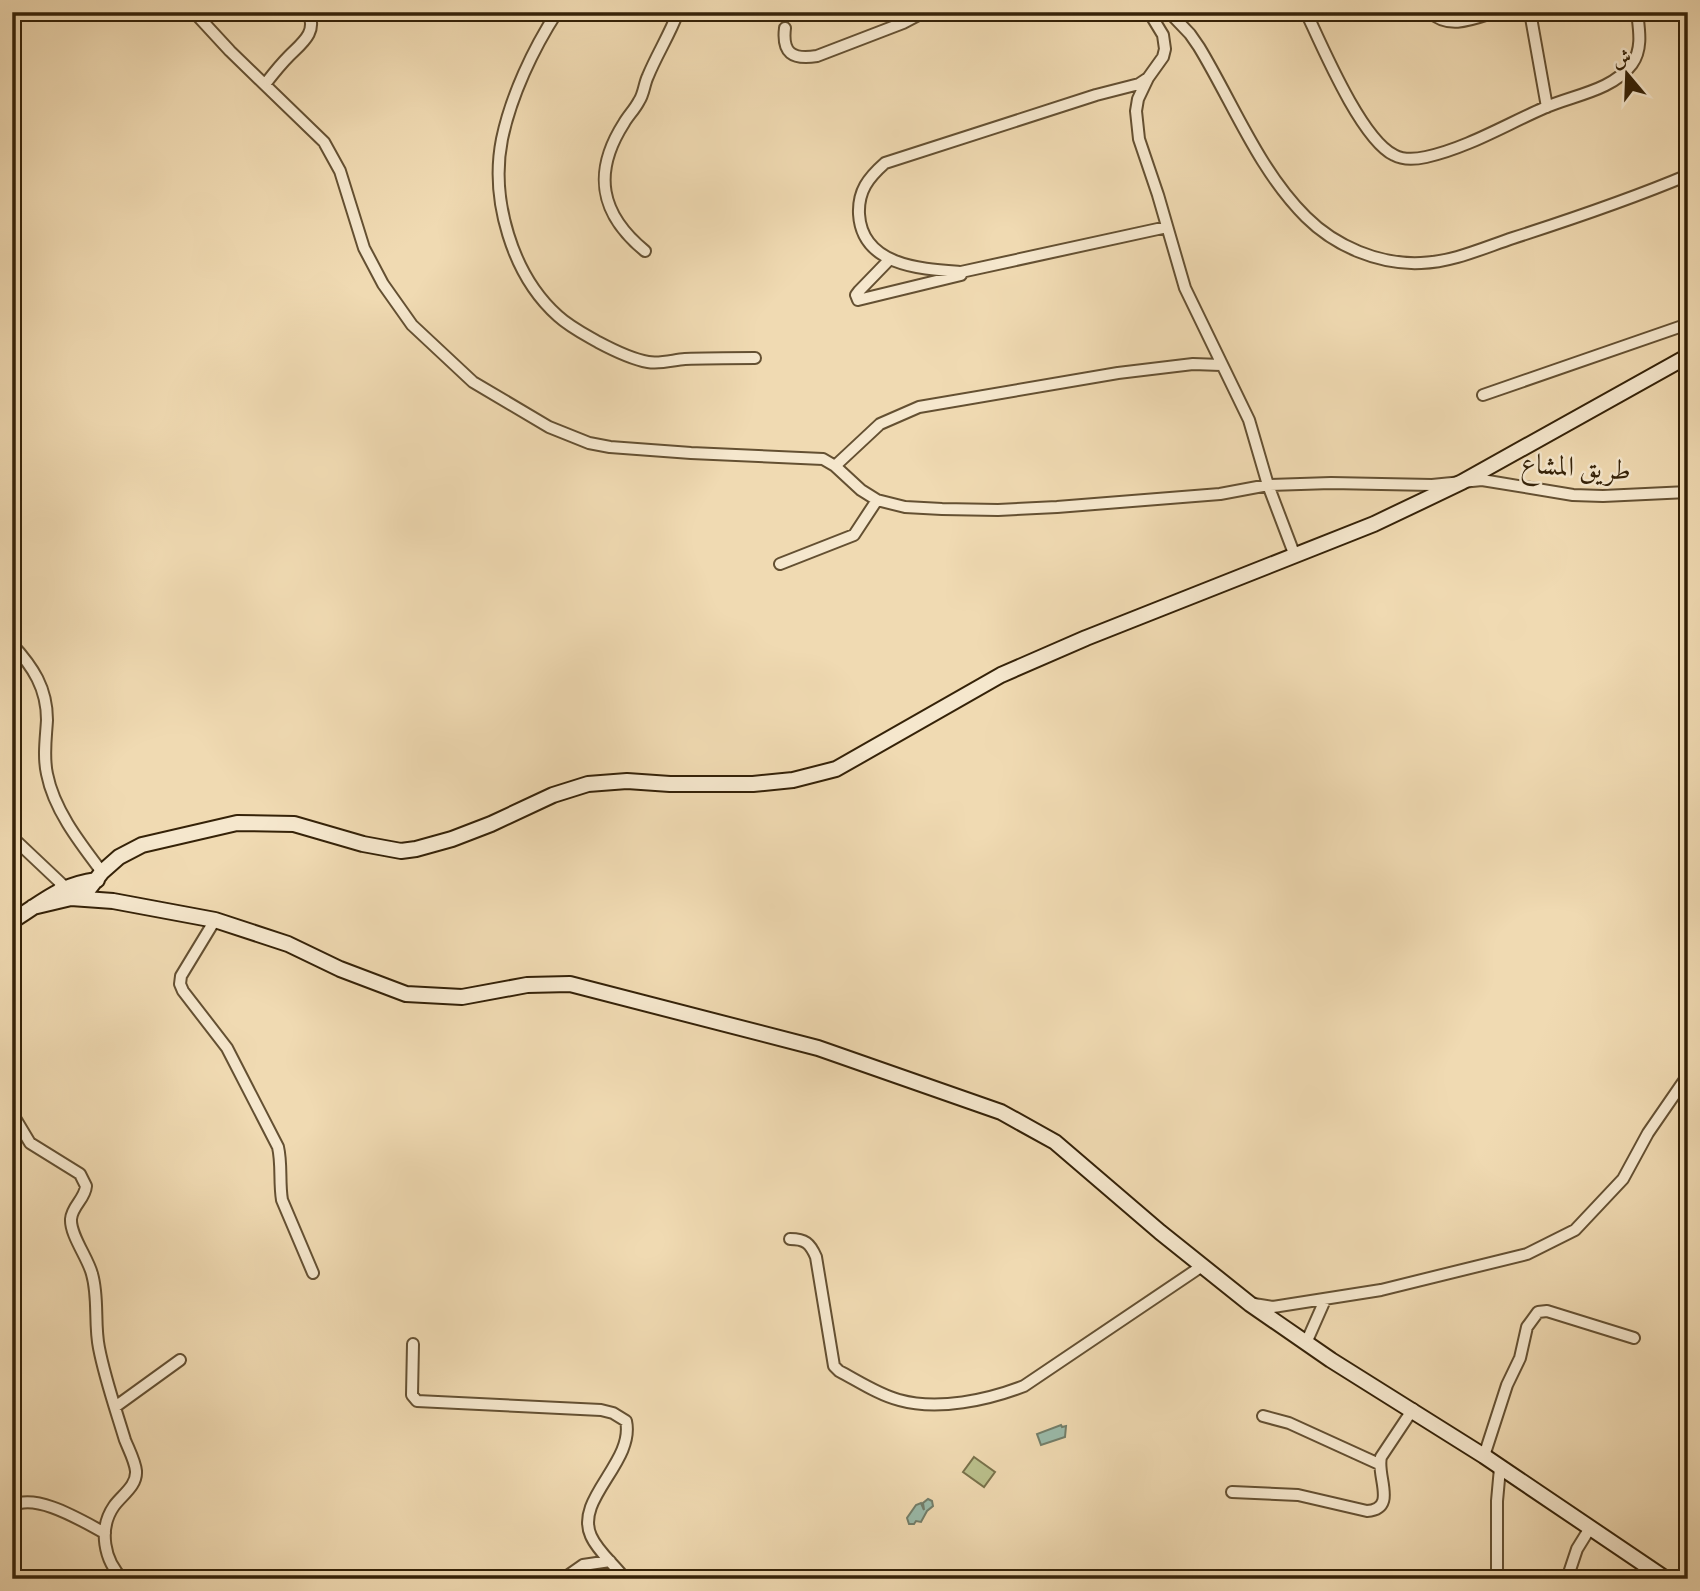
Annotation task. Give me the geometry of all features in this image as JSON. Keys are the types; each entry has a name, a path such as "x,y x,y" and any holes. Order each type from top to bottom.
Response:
{"street":[{"path":"194,12 230,51 324,142 334,158 345,186 364,248 383,284 400,309 438,351 474,382 549,427 589,443 691,453 823,459 877,500 855,536 780,564"},
{"path":"266,83 308,37 311,27 307,12"},
{"path":"557,12 523,76 502,141 499,191 514,248 528,278 544,301 574,328 607,347 647,362 755,358"},
{"path":"645,251 615,218 607,202 604,173 611,149 641,99 647,77 678,12"},
{"path":"785,28 783,43 790,53 804,58 817,56 903,23 923,12"},
{"path":"1149,12 1165,42 1163,57 1148,78 1139,99 1136,122 1139,139 1185,288 1249,419 1268,485 1295,556"},
{"path":"1169,12 1199,47 1257,152 1281,187 1306,217 1330,238 1362,253 1411,263 1455,258 1594,212 1688,175"},
{"path":"1306,12 1369,131 1395,155 1409,159 1423,158 1453,149 1547,107 1594,91 1621,76 1634,61 1640,43 1637,12"},
{"path":"1430,12 1446,22 1456,23 1494,12"},
{"path":"1530,12 1547,107"},
{"path":"983,269 961,272 940,270 890,259 872,248 860,225 859,200 868,179 885,163 1034,114 1139,84 1148,78"},
{"path":"890,259 859,290 856,295 858,300 1167,227"},
{"path":"1483,395 1688,324"},
{"path":"12,921 39,901 80,886 142,845 237,822 294,824 363,844 401,851 452,839 553,795 588,784 627,781 753,784 815,775 855,760 1001,675 1086,638 1374,524 1462,482 1688,356"},
{"path":"835,466 880,424 919,407 1118,373 1193,364 1221,365"},
{"name":"طريق المشاع","path":"877,500 905,506 998,510 1220,494 1268,485 1365,482 1432,485 1482,480 1573,495 1688,492"},
{"path":"12,645 32,668 43,688 47,719 47,776 80,886"},
{"path":"12,837 80,886 113,901 215,920 288,944 341,969 406,994 461,997 527,985 570,984 818,1048 1001,1112 1055,1142 1250,1304 1667,1579"},
{"path":"215,920 181,976 180,984 195,1010 226,1048 273,1136 280,1156 282,1200 313,1273"},
{"path":"1250,1304 1273,1307 1381,1290 1527,1254 1575,1230 1623,1179 1648,1133 1688,1075"},
{"path":"12,1113 30,1143 84,1179 86,1191 73,1211 72,1226 93,1278 98,1345 136,1474 109,1515 105,1533 110,1562 123,1579"},
{"path":"790,1239 802,1239 809,1243 816,1257 834,1366 848,1376 897,1400 918,1403 968,1400 1007,1392 1024,1385 1202,1266"},
{"path":"1306,1343 1325,1300"},
{"path":"1484,1456 1507,1385 1521,1358 1527,1327 1538,1312 1548,1311 1634,1338"},
{"path":"413,1344 412,1395 417,1401 601,1410 626,1421 624,1451 601,1487 588,1528 592,1539 625,1579"},
{"path":"115,1407 180,1360"},
{"path":"1232,1492 1298,1495 1376,1511 1385,1497 1379,1464 1384,1450 1413,1409"},
{"path":"1264,1416 1289,1423 1379,1464"},
{"path":"1497,1579 1496,1501 1500,1468"},
{"path":"12,1506 25,1501 46,1505 105,1533"},
{"path":"1567,1579 1577,1549 1590,1528"},
{"path":"563,1579 583,1565 610,1560"}],"green space":[{"path":"974,1457 995,1472 984,1487 963,1472"}],"shaded area":[{"path":"1061,1425 1066,1426 1065,1437 1041,1445 1037,1434"},
{"path":"928,1499 933,1506 921,1522 909,1524 907,1518 916,1505 921,1503 924,1510 923,1503"}]}
